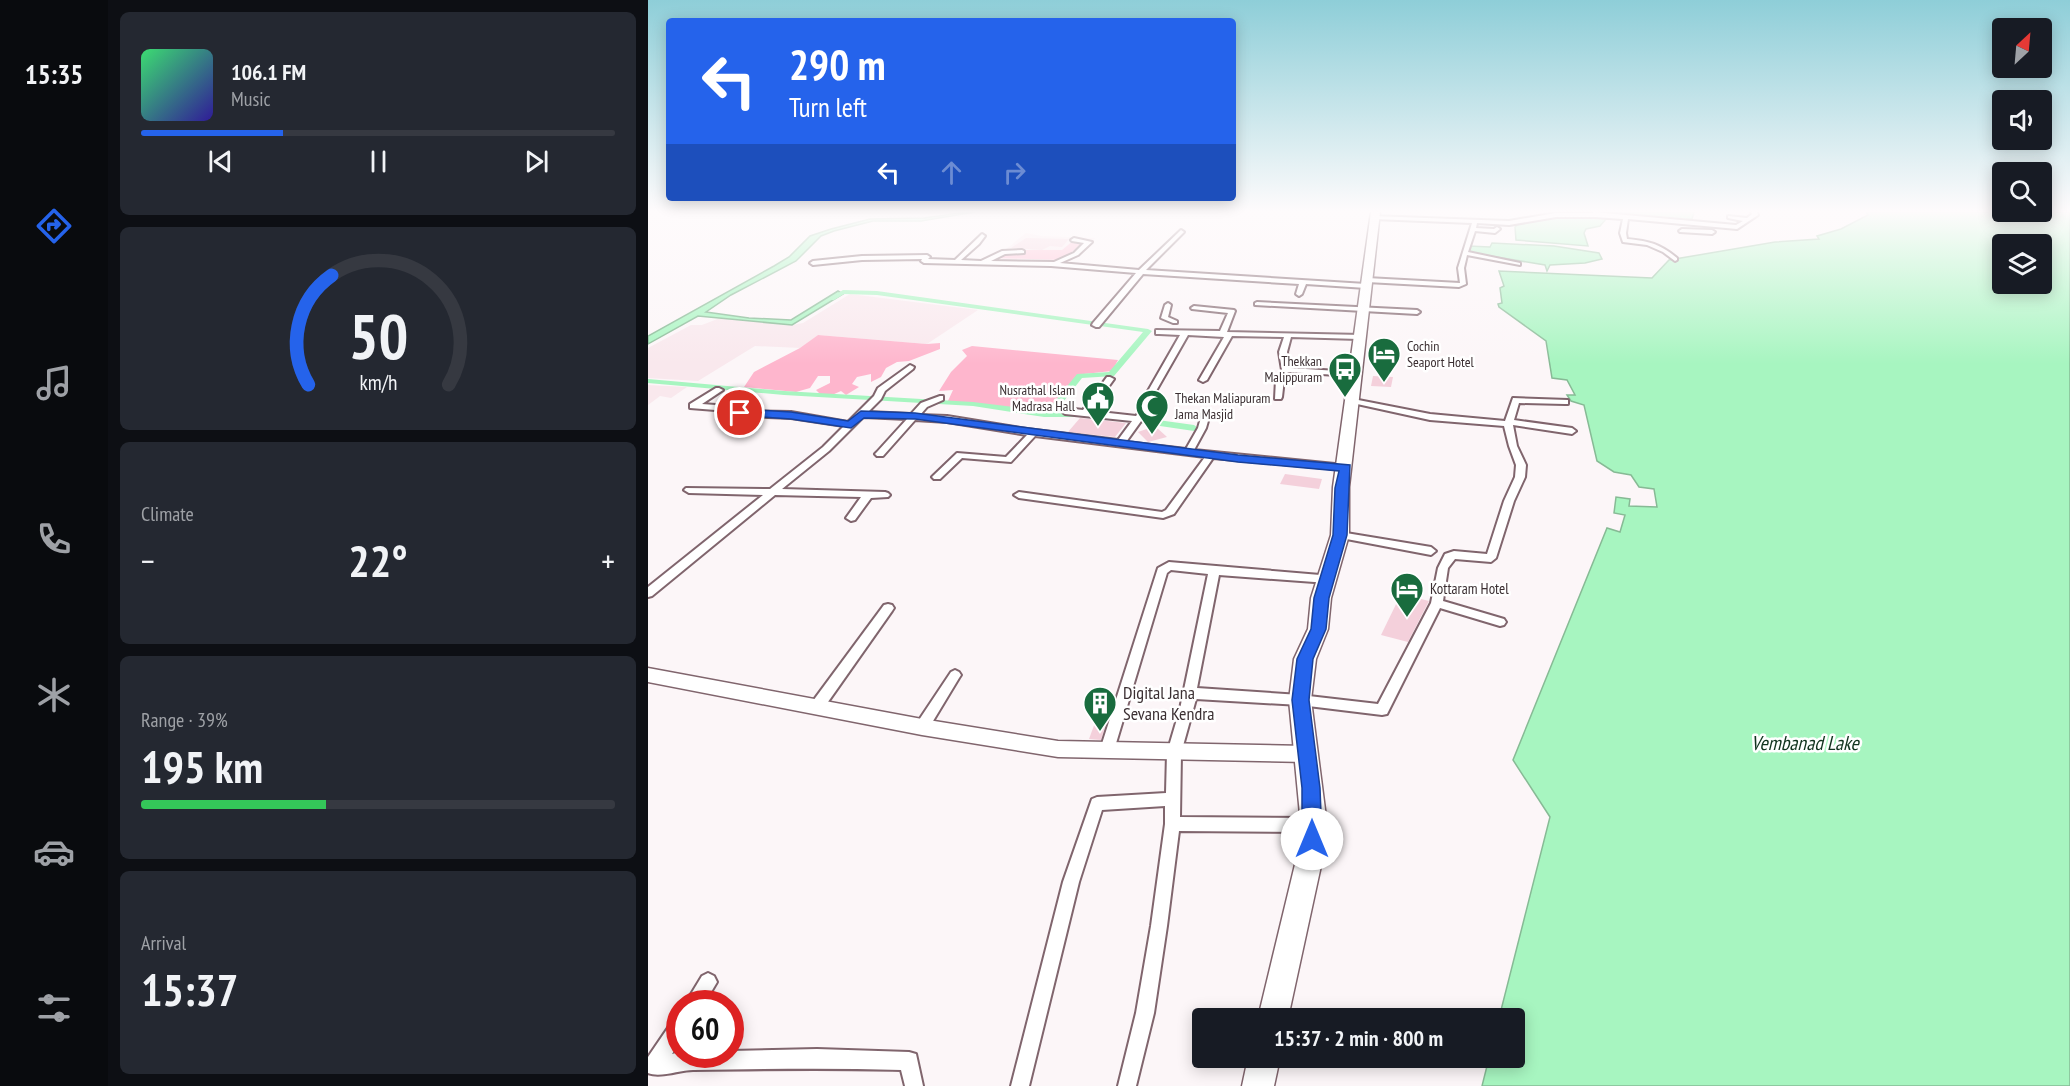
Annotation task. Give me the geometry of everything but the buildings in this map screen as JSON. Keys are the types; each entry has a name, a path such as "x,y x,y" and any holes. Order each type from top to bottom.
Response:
{"main road":[{"path":"1275,1008 1311,852 1314,825 1300,700 1305,659 1318,629 1321,598 1340,535 1341,488 1359,337 1366,309 1368,263"},
{"path":"648,675 818,705 922,727 1058,749 1306,754"},
{"path":"1258,1086 1262,1068"}],"street":[{"path":"813,263 818,263"},
{"path":"1000,263 1051,264 1303,282 1459,285 1463,284 1462,263"},
{"path":"1051,264 1055,263"},
{"path":"1096,325 1150,263"},
{"path":"1512,263 1518,264"},
{"path":"1299,294 1303,282"},
{"path":"1257,304 1417,312"},
{"path":"1168,305 1164,318 1178,319 1163,332 1288,337 1359,337"},
{"path":"1194,308 1232,310 1225,335 1203,380"},
{"path":"1121,442 1185,333"},
{"path":"1278,397 1280,379 1286,370 1283,352 1288,337"},
{"path":"648,593 851,425 877,399 881,390 910,367"},
{"path":"1286,370 1354,374"},
{"path":"1085,413 1110,379"},
{"path":"719,390 693,406 851,425"},
{"path":"880,454 927,403 940,398"},
{"path":"1351,400 1430,417 1572,431"},
{"path":"1190,693 1300,700 1382,710 1437,603 1443,568 1449,557 1454,555 1491,558 1509,501 1520,477 1521,465 1513,446 1508,423 1516,400 1564,402"},
{"path":"1065,411 1136,420"},
{"path":"861,414 915,416 1033,433 1345,468"},
{"path":"1189,451 1202,428 1206,414"},
{"path":"937,477 960,455 1008,460 1033,433"},
{"path":"1019,495 1163,514 1170,512 1211,454"},
{"path":"689,490 885,495"},
{"path":"851,518 868,495"},
{"path":"1340,535 1431,551"},
{"path":"1107,750 1162,571 1169,566 1328,579"},
{"path":"1126,1086 1145,1013 1172,824 1174,753 1190,693 1214,571"},
{"path":"1437,603 1500,622"},
{"path":"818,705 888,608"},
{"path":"922,727 955,675"},
{"path":"1020,1086 1071,882 1097,804 1171,799"},
{"path":"1172,824 1314,825"},
{"path":"703,990 708,982"},
{"path":"650,1068 666,1045"},
{"path":"650,1068 684,1061 817,1059 909,1061 914,1086"}],"shaded area":[{"path":"1011,263 1069,263 1068,264"},
{"path":"850,294 978,310 927,344 818,335 801,348 755,346 698,381 648,378 648,348 691,325 702,325 720,318 792,325 803,323"},
{"path":"818,335 927,344 940,343 940,349 909,361 897,362 886,368 881,377 871,382 871,374 857,377 852,384 859,387 846,395 841,391 832,395 820,394 816,390 830,383 830,376 818,376 810,388 796,392 744,387 754,372 800,348"},
{"path":"972,346 1118,360 1112,371 1084,374 1053,412 947,403 953,390 939,391 951,372 967,356 962,350"},
{"path":"648,385 687,387 671,398 660,396 648,405"}],"water":[{"path":"780,263 793,263 731,295 706,312 749,318 791,320 838,291 843,294 792,325 698,316 648,344 648,336"},
{"path":"1531,263 1586,263 1550,265 1547,271 1545,265"},
{"name":"Vembanad Lake","path":"1666,263 1992,263 1992,294 2052,294 2052,263 2070,263 2070,1086 1482,1086 1486,1068 1525,1068 1525,1008 1502,1008 1550,817 1513,760 1607,528 1620,532 1625,515 1614,513 1616,497 1630,499 1629,506 1657,507 1654,489 1639,487 1631,475 1614,472 1597,461 1584,405 1571,401 1567,395 1575,395 1567,380 1552,378 1546,341 1499,307 1498,304 1502,303 1500,288 1504,286 1499,271 1652,278"}],"waterway":[{"path":"832,299 843,292 877,293 1148,331 1111,374 1080,376 1049,414"},
{"path":"648,381 784,393 973,404 1049,414"},
{"path":"1049,414 1078,414"},
{"path":"1129,419 1194,428"}],"place":[{"name":"Cochin Seaport Hotel","path":"1384,383"},
{"name":"Thekkan Malippuram","path":"1345,398"},
{"name":"Nusrathal Islam Madrasa Hall","path":"1098,427"},
{"name":"Thekan Maliapuram Jama Masjid","path":"1152,435"},
{"name":"Kottaram Hotel","path":"1407,618"},
{"name":"Digital Jana Sevana Kendra","path":"1100,732"}],"route":[{"path":"740,413 791,416 851,425 861,414 915,416 1238,458 1345,468 1341,488 1340,535 1321,598 1318,629 1305,659 1300,700 1311,788 1314,825 1312,839"}]}
